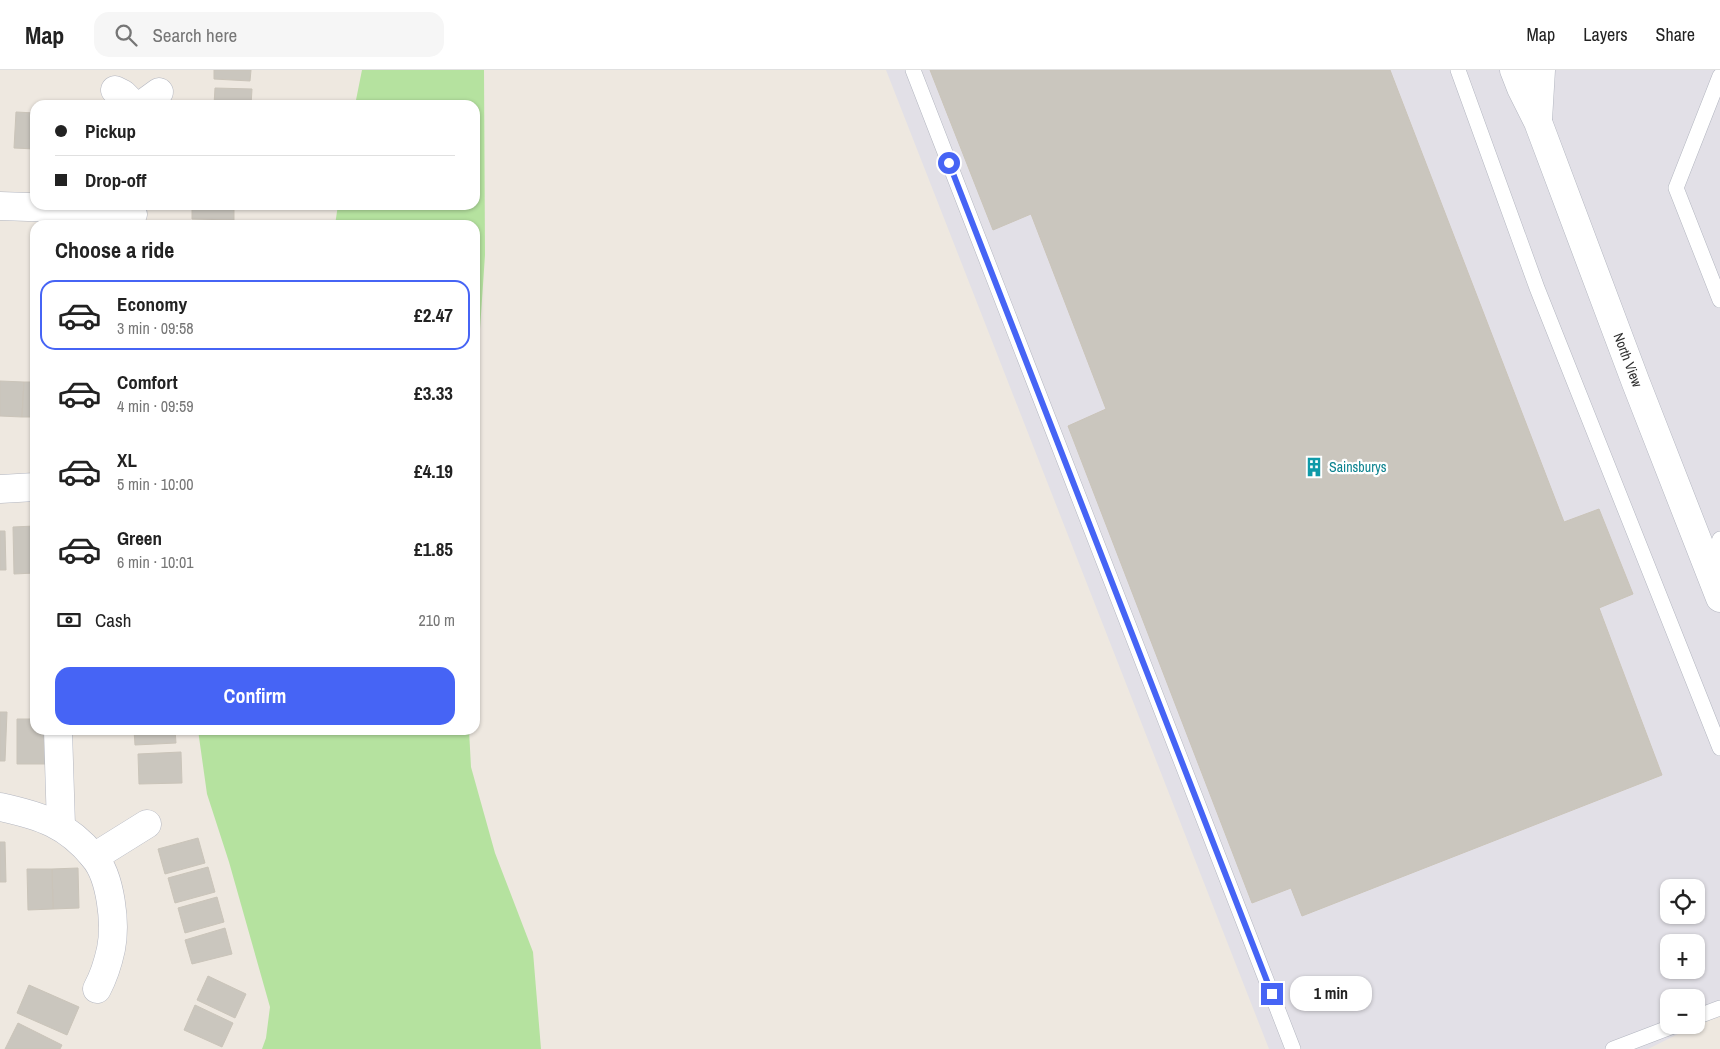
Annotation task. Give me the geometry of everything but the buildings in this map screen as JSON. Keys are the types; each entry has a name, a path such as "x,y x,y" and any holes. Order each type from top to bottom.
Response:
{"street":[{"name":"North View","path":"1514,70 1538,122 1720,598"},
{"name":"North View","path":"1538,122 1541,70"},
{"path":"0,206 30,207"},
{"path":"92,210 133,215"},
{"path":"0,488 30,487"},
{"path":"58,735 61,826"},
{"path":"0,808 29,813 61,826 84,844 100,864 107,884 112,916 112,947 105,974 97,989"},
{"path":"94,857 147,824"}],"lane":[{"path":"913,70 1293,1049"},
{"path":"1458,70 1537,288 1720,748"},
{"path":"1720,76 1676,188 1720,300"},
{"path":"1708,568 1720,540"},
{"path":"1705,1014 1720,1008"},
{"path":"1613,1049 1660,1031"}],"shaded area":[{"path":"886,70 1720,70 1720,1013 1705,1020 1705,989 1660,989 1660,1034 1678,1034 1648,1049 1269,1049"}],"green space":[{"path":"362,70 484,70 485,255 480,329 480,220 336,220 337,210 480,210 480,100 356,100"},
{"path":"199,735 469,735 471,767 495,853 533,952 541,1049 262,1049 266,1038 270,1007 229,862 207,794"}],"place":[{"name":"Sainsburys","path":"1314,467"}],"route":[{"path":"949,163 1272,994"}]}
